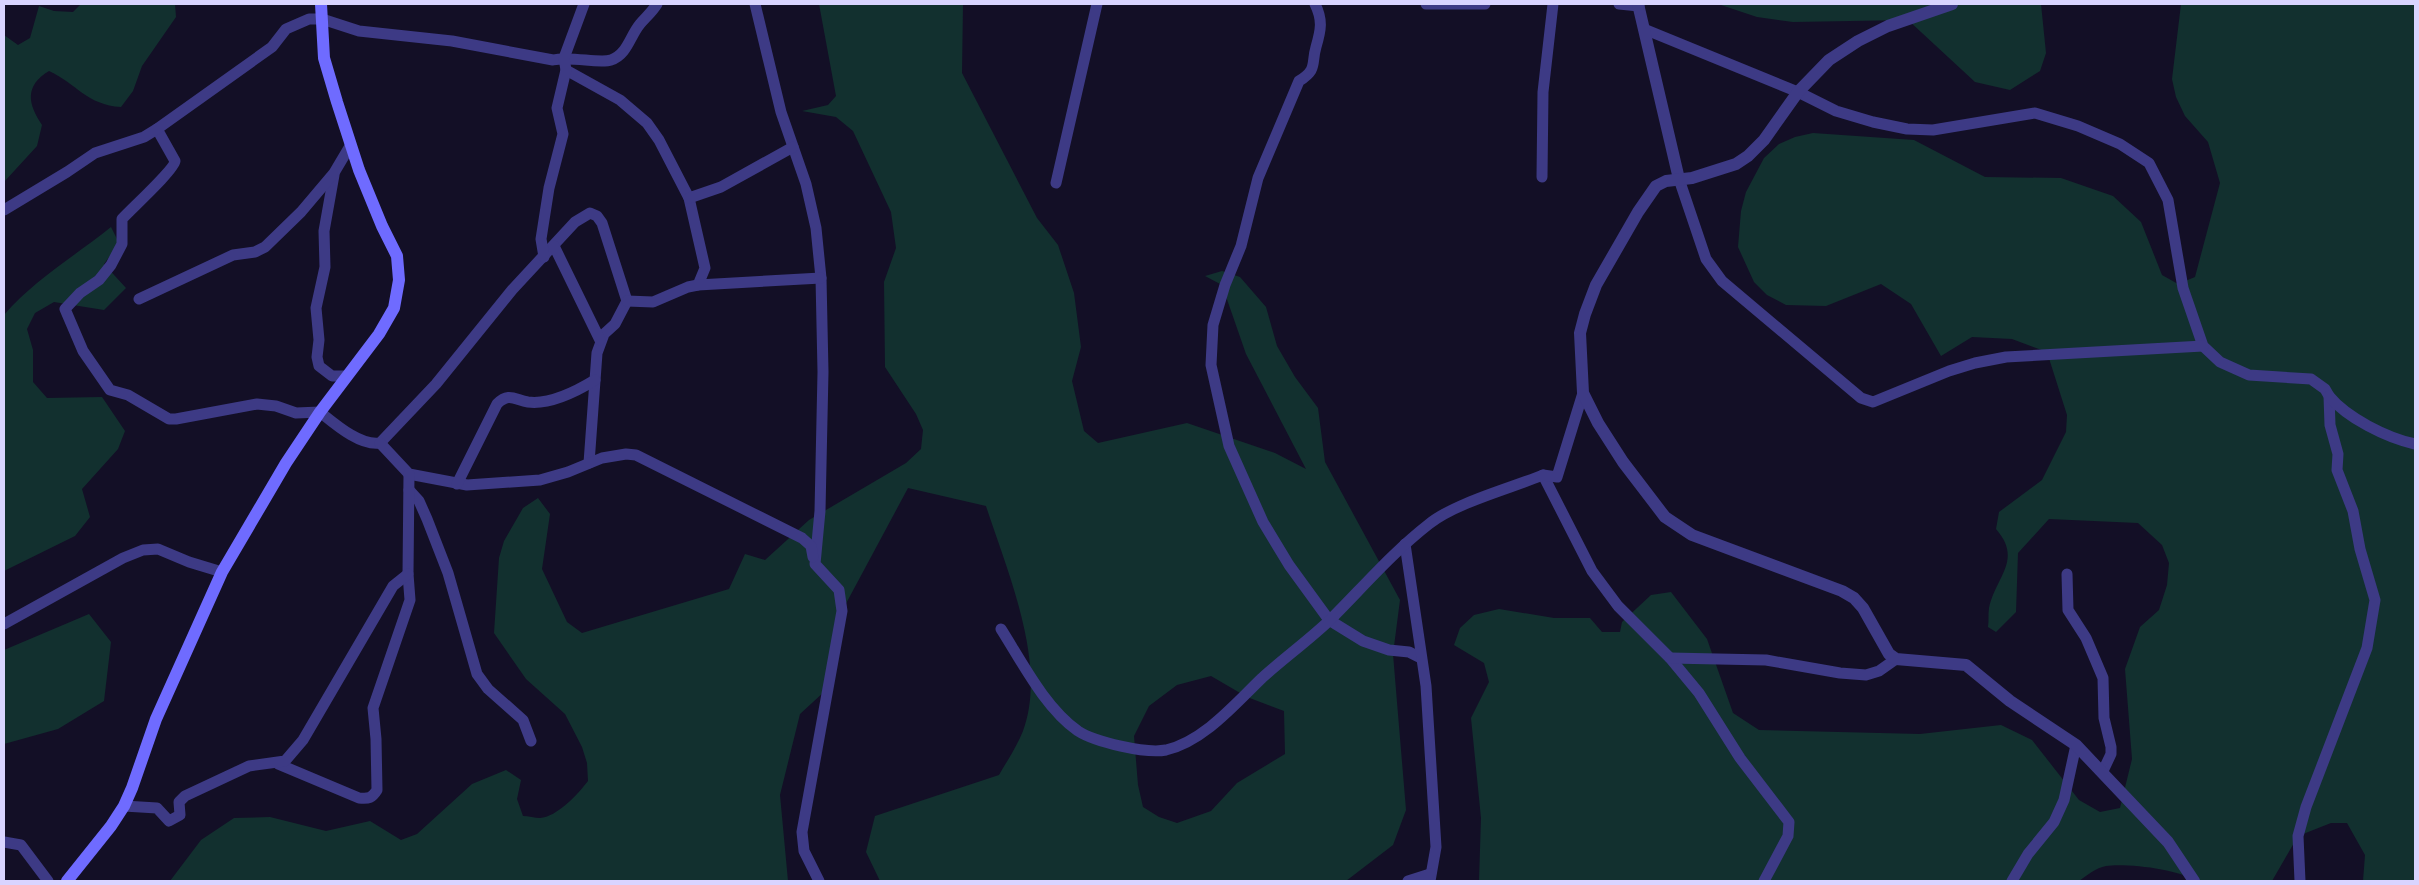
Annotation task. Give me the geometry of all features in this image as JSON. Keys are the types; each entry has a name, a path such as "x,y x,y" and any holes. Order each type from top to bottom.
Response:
{"main road":[{"path":"67,881 112,826 124,806 156,720 222,572 286,463 320,412 379,334 394,308 399,280 397,256 382,226 350,146 324,58 321,4"}],"street":[{"path":"544,257 541,239 548,188 563,134 558,108 566,70 564,58 584,4"},
{"path":"4,210 68,172 95,152 144,137 157,129 272,47 286,29 309,19 322,19 359,31 452,40 553,60 564,58 610,61 622,54 640,24 650,15 657,4"},
{"path":"755,4 781,112 806,184 814,219 821,278 823,372 820,502 815,564"},
{"path":"1056,183 1097,4"},
{"path":"1315,4 1321,23 1321,35 1316,48 1315,65 1308,75 1300,81 1258,178 1241,246 1225,285 1213,324 1211,365 1229,446 1241,477 1263,522 1289,565 1329,620 1363,641 1389,650 1409,652 1421,658"},
{"path":"1426,4 1485,4"},
{"path":"1542,177 1543,92 1553,4"},
{"path":"1619,4 1639,5 1679,178 1706,259 1722,281 1861,398 1873,402 1949,371 1975,363 2006,357 2203,346"},
{"path":"1001,629 1038,687 1078,730 1096,740 1144,750 1165,750 1190,740 1205,730 1329,620 1405,544 1429,523 1450,512 1544,475 1557,477 1583,393 1580,333 1585,314 1596,285 1638,212 1656,186 1666,181 1692,178 1726,169 1748,156 1764,140 1798,92 1829,60 1858,41 1888,26 1952,4"},
{"path":"1644,29 1798,92 1836,111 1907,129 1933,130 2034,113 2078,126 2120,144 2141,156 2154,171 2171,209 2182,288 2203,346 2230,368 2249,375 2263,377 2298,376 2311,379 2320,384 2338,408 2357,420 2415,444"},
{"path":"566,70 620,100 647,123 676,169 689,198 705,268 698,285"},
{"path":"157,129 175,161 174,167 122,219 122,244 111,265 99,280 80,293 65,309 83,351 110,390 128,395 169,419 192,418 266,403 296,413 320,412 341,430 370,443 380,443 436,384 493,312 582,216 590,214 597,216 602,223 627,301 615,324 600,340"},
{"path":"139,299 233,255 255,252 265,247 301,212 334,173 350,146"},
{"path":"689,198 721,187 793,147"},
{"path":"334,173 324,231 325,267 316,308 319,340 317,357 319,366 332,376 347,376"},
{"path":"554,246 600,340 589,463"},
{"path":"627,301 653,302 688,287 698,285 821,278"},
{"path":"457,484 497,404 502,398 511,396 528,402 550,399 566,395 595,380"},
{"path":"1583,393 1598,423 1623,462 1653,502 1671,522 1692,535 1833,587 1854,598 1863,608 1889,654 1896,659 1966,665 2010,702 2076,745 2103,771 2168,842 2194,881"},
{"path":"2300,881 2298,851 2300,828 2306,807 2365,655 2375,600 2360,549 2353,511 2337,470 2338,454 2330,426 2329,396"},
{"path":"380,443 409,474 457,484 540,480 610,457 636,455 802,538 811,546 815,564 838,590 842,612 802,832 804,851 819,881"},
{"path":"278,764 352,796 368,799 377,790 378,771 373,708 410,600 408,574 409,474"},
{"path":"1544,475 1592,571 1618,606 1670,658 1700,694 1740,758 1789,822 1788,836 1764,881"},
{"path":"409,490 419,501 448,573 477,674 488,689 523,720 531,741"},
{"path":"1405,544 1426,686 1436,847 1435,861 1430,877 1408,881"},
{"path":"4,624 123,558 143,550 158,549 189,562 222,572"},
{"path":"124,806 157,808 168,821 180,815 179,802 184,796 249,766 278,764 290,757 303,740 393,586 408,574"},
{"path":"2067,574 2068,610 2086,638 2103,678 2104,718 2111,747 2103,771"},
{"path":"1670,658 1766,660 1840,673 1866,675 1879,671 1896,659"},
{"path":"2012,881 2028,854 2054,822 2066,793 2076,745"},
{"path":"4,842 21,846 48,881"}],"green space":[{"path":"81,4 175,4 176,17 142,66 133,91 121,107 99,102 91,98 49,71 41,77 35,83 31,96 31,103 42,125 37,146 4,182 4,35 18,45 30,38 39,6 54,11 73,12"},
{"path":"819,4 963,4 962,73 1037,218 1058,245 1074,293 1081,347 1072,381 1084,431 1098,443 1187,423 1275,453 1306,469 1246,354 1222,285 1205,276 1222,271 1240,277 1266,307 1277,346 1295,377 1318,408 1325,462 1400,600 1393,654 1406,810 1393,845 1346,881 880,881 866,852 875,816 999,775 1023,731 1029,705 1031,677 1022,618 1014,588 986,506 908,488 842,611 825,691 800,714 780,795 788,881 170,881 201,840 234,818 270,817 326,831 370,821 401,840 417,834 472,784 506,770 521,780 517,799 523,816 547,817 573,798 588,781 587,763 582,747 565,714 526,679 494,633 499,558 504,541 523,508 538,498 550,514 542,569 567,622 582,633 729,589 745,554 765,560 809,520 906,463 921,449 923,430 916,414 885,367 884,282 896,248 891,212 853,131 836,117 802,111 828,105 836,96","holes":["1211,676 1247,697 1284,711 1285,754 1237,783 1211,811 1177,823 1159,817 1143,807 1138,785 1134,736 1149,706 1177,685"]},
{"path":"1718,4 2041,4 2046,53 2040,71 2010,90 1975,82 1908,20 1793,22 1757,17"},
{"path":"2181,4 2415,4 2415,881 2363,881 2365,855 2347,823 2331,823 2298,836 2272,881 2194,881 2165,870 2115,865 2099,868 2079,881 1479,881 1481,818 1471,718 1489,682 1484,663 1454,645 1460,628 1474,615 1499,609 1554,618 1590,618 1602,632 1620,632 1622,622 1651,595 1671,592 1707,639 1733,713 1759,730 1920,734 2001,725 2032,740 2079,800 2100,812 2120,808 2132,759 2125,669 2140,627 2159,610 2167,585 2169,563 2162,545 2138,523 2049,519 2018,553 2016,612 1996,632 1988,627 1989,608 1992,597 2007,559 2004,540 1996,529 1999,512 2042,480 2066,432 2067,415 2047,352 2012,339 1972,337 1941,356 1911,304 1881,284 1826,306 1786,305 1767,295 1754,282 1738,247 1741,211 1746,192 1764,158 1779,144 1795,137 1813,133 1914,140 1985,177 2061,178 2113,196 2141,222 2162,275 2178,284 2195,277 2220,183 2208,142 2185,116 2176,97 2172,79"},
{"path":"111,227 119,243 104,264 126,288 104,310 54,302 35,313 27,329 33,350 33,382 47,398 102,397 125,431 118,449 82,489 90,517 75,536 4,571 4,315 42,279"},
{"path":"89,614 111,642 104,701 58,729 4,744 4,650"}]}
